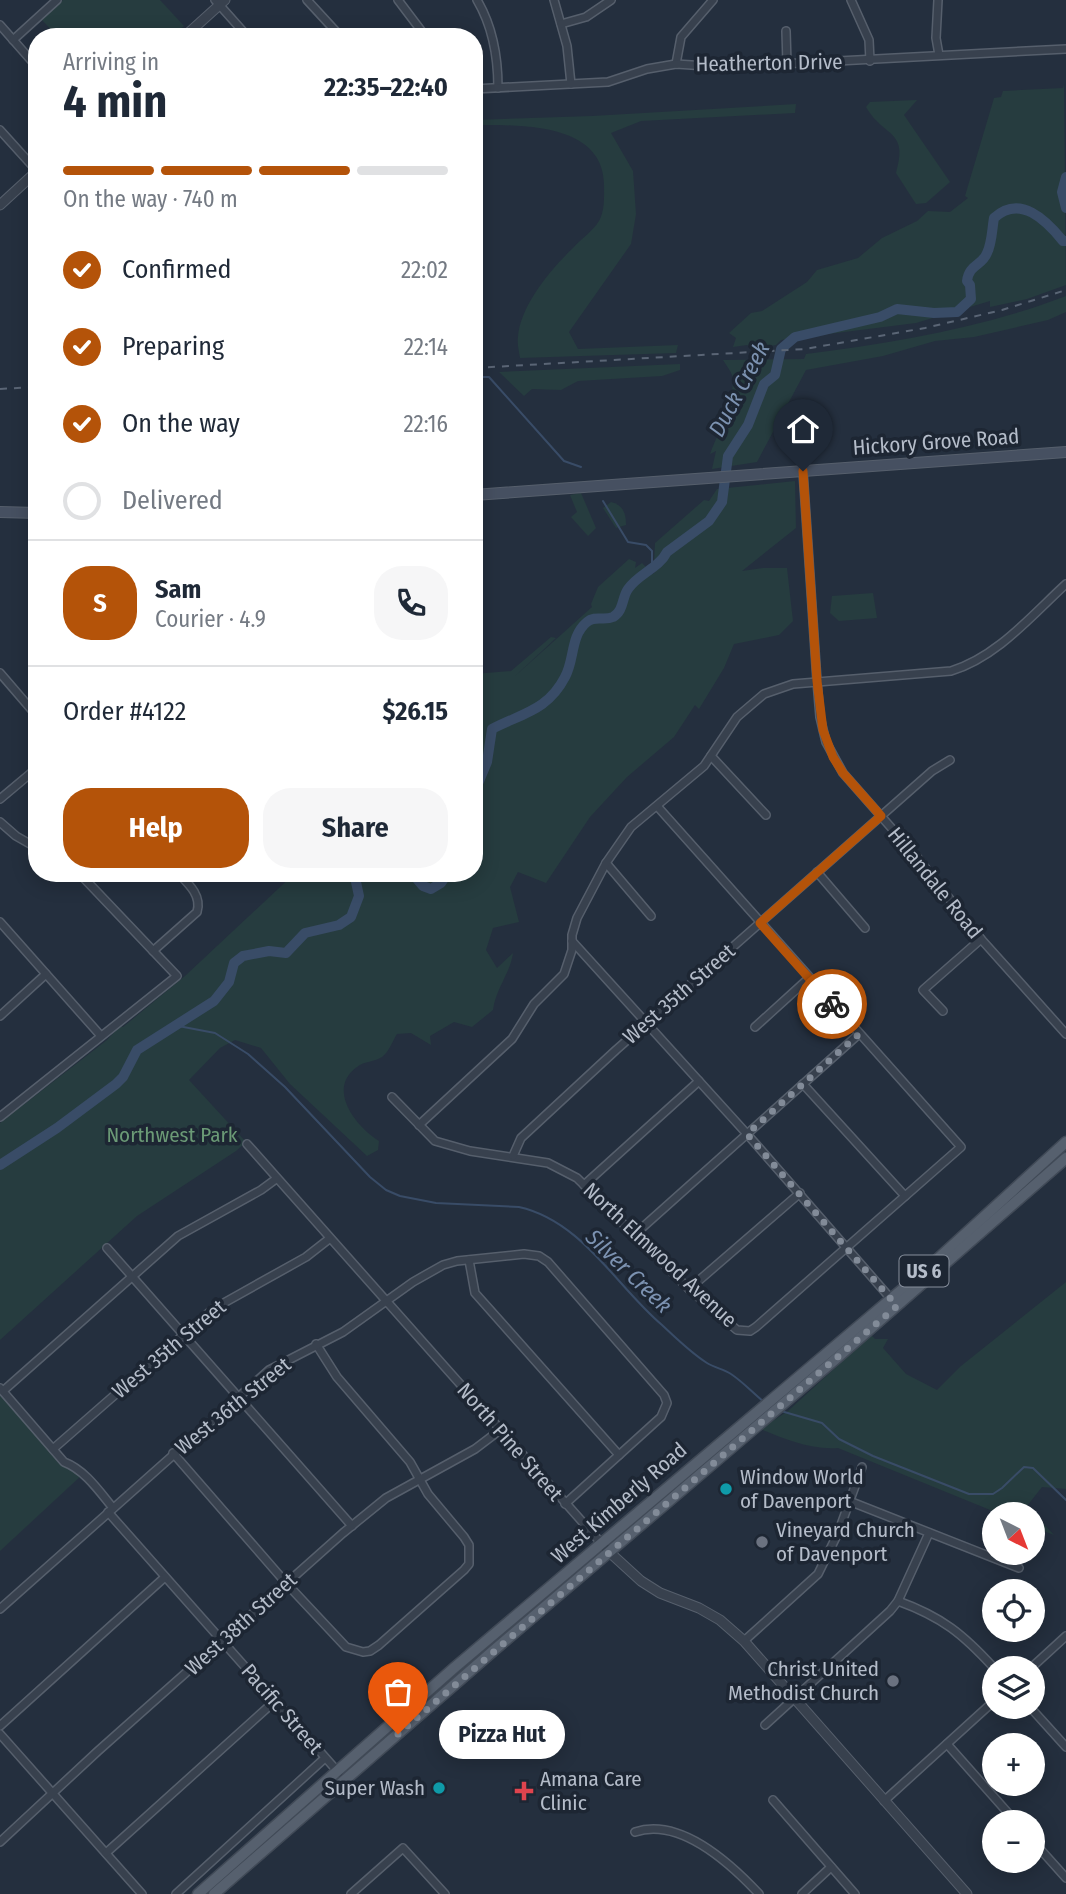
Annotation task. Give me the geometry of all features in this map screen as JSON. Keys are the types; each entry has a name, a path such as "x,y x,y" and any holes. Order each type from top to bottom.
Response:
{"main road":[{"name":"Hickory Grove Road","path":"483,494 1066,452"},
{"path":"0,512 28,513"},
{"name":"West Kimberly Road","path":"894,1302 1066,1142"},
{"name":"West Kimberly Road","path":"198,1894 1066,1158"},
{"name":"West Kimberly Road","path":"214,1894 341,1775"}],"street":[{"path":"13,40 57,0"},
{"path":"307,0 333,28"},
{"path":"398,0 419,28"},
{"path":"477,0 492,34 499,88"},
{"path":"554,0 571,71 571,84"},
{"path":"561,24 586,18 611,0"},
{"path":"676,64 681,37 713,0"},
{"path":"851,0 869,40 870,61"},
{"path":"938,0 936,38 939,55"},
{"path":"193,28 219,2 241,28"},
{"path":"0,25 28,56"},
{"path":"786,31 787,64"},
{"name":"Heatherton Drive","path":"483,89 608,82 647,69 676,64 713,67 870,61 1066,49"},
{"path":"0,130 28,161"},
{"path":"0,205 28,179"},
{"name":"Hillandale Road","path":"803,471 817,681 823,730 833,757 843,773 917,857 981,939 1066,1034"},
{"path":"419,1125 512,1039 534,1004 564,974 572,950 577,918 606,863 631,827 693,777 737,717 757,699 783,686 951,671 969,665 986,656 1066,584"},
{"path":"0,673 28,706"},
{"path":"711,756 766,815"},
{"name":"West 35th Street","path":"513,1156 521,1138 647,1022 932,771 950,760"},
{"path":"0,799 28,776"},
{"path":"657,806 961,1147 846,1247"},
{"path":"0,822 28,843"},
{"path":"606,863 651,916"},
{"path":"817,872 864,928"},
{"path":"0,1117 177,976 88,882"},
{"path":"153,951 197,912 198,897 186,882"},
{"path":"0,922 101,1036"},
{"path":"943,1012 923,990 981,939"},
{"path":"572,940 800,1193 894,1302"},
{"path":"0,1016 46,974"},
{"path":"755,1027 809,978"},
{"path":"634,1235 859,1034"},
{"path":"584,1185 699,1081"},
{"path":"803,1084 905,1196"},
{"name":"North Elmwood Avenue","path":"392,1097 435,1140 451,1147 548,1163 565,1171 584,1185 689,1289 731,1325 744,1331 756,1327 846,1247"},
{"name":"North Pine Street","path":"247,1144 605,1548 641,1581 720,1620 744,1641 967,1894"},
{"path":"1,1389 178,1236 276,1179"},
{"path":"689,1289 800,1193"},
{"name":"West 35th Street","path":"53,1449 226,1300 306,1256 329,1239"},
{"path":"107,1248 352,1526"},
{"name":"West 36th Street","path":"0,1609 269,1370 342,1332 413,1282 443,1265 524,1254 539,1256 548,1262 659,1388 667,1403 661,1417 619,1455"},
{"path":"469,1260 475,1293 619,1455 565,1504"},
{"path":"173,1453 286,1583 346,1647 363,1652 379,1645 464,1570 469,1564 469,1545 437,1506 410,1462 337,1377 316,1344"},
{"name":"Pacific Street","path":"1,1389 64,1462 74,1465 88,1479 165,1577 341,1775"},
{"name":"West 38th Street","path":"0,1842 352,1526 386,1498 475,1449 500,1430"},
{"path":"744,1641 818,1574 838,1533 863,1466"},
{"path":"849,1501 1019,1569"},
{"path":"765,1725 898,1601 929,1533"},
{"path":"0,1726 165,1577"},
{"path":"898,1601 916,1607 955,1628 983,1656"},
{"path":"1044,1656 1066,1636"},
{"path":"106,1853 276,1700"},
{"path":"884,1801 982,1713"},
{"path":"1040,1719 1066,1748"},
{"path":"0,1734 142,1894"},
{"path":"947,1744 1005,1810"},
{"path":"176,1894 325,1758"},
{"path":"773,1800 855,1894"},
{"path":"635,1832 648,1827 675,1832 687,1838 724,1860 758,1894"},
{"path":"351,1894 403,1848 445,1894"},
{"path":"1045,1855 1066,1878"},
{"path":"802,1894 831,1867"}],"green space":[{"path":"63,0 160,0 184,26 50,28 42,20"},
{"path":"1064,84 1066,285 1027,299 990,307 990,301 916,323 781,340 776,345 754,349 747,345 733,347 736,338 729,333 751,313 762,311 807,282 817,270 858,258 882,238 917,221 928,211 950,212 968,198 965,196 994,98 1001,97 1003,91 1063,88"},
{"path":"917,100 904,115 950,182 926,203 916,204 896,173 899,159 897,141 866,107 870,102"},
{"path":"796,104 795,113 641,121 611,133 633,171 636,214 631,244 569,332 578,349 678,345 676,353 520,358 518,337 524,313 546,277 599,221 603,208 604,184 600,164 589,149 574,138 534,127 483,125 483,120"},
{"path":"1066,296 1066,312 1048,320 974,337 935,341 883,356 806,370 757,462 712,469 716,451 710,454 732,393 732,375 723,360 804,359 806,354 872,345 970,326"},
{"path":"680,364 680,370 662,376 578,381 561,390 532,389 524,396 499,372"},
{"name":"Northwest Park","path":"795,481 796,528 742,571 787,568 793,621 779,635 734,644 724,668 699,709 695,705 674,737 627,777 590,817 546,883 518,872 510,887 519,922 493,928 486,950 497,968 513,953 493,1010 472,1027 454,1022 430,1036 431,1045 411,1033 397,1034 382,1057 360,1065 348,1076 344,1096 348,1107 362,1127 379,1141 378,1150 367,1156 290,1084 261,1048 235,1040 220,1048 189,1080 246,1142 137,1216 0,1340 0,1123 185,976 285,882 483,882 483,673 511,671 551,637 556,638 514,677 592,607 598,587 629,559 636,562 635,568 642,563 653,574 681,540 667,549 658,566 654,563 655,543 704,500 709,501 717,489"},
{"path":"581,493 596,528 588,536 571,517 577,512 570,495"},
{"path":"611,502 623,510 626,525 616,528 603,508"},
{"path":"873,593 877,618 839,621 830,613 832,596"},
{"path":"1066,1282 1066,1489 1042,1487 1030,1502 982,1502 982,1507 838,1448 808,1446 760,1429 788,1411 871,1335 875,1339 888,1339 883,1348 906,1374 937,1390 961,1366"},
{"path":"0,1388 64,1462 83,1474 0,1551"}],"waterway":[{"name":"Duck Creek","path":"1066,177 1062,192 1066,208"},
{"name":"Duck Creek","path":"483,772 492,729 534,709 551,697 565,677 575,641 587,622 617,614 632,584 667,552 709,521 722,502 728,456 748,425 764,384 775,375 781,349 795,337 880,317 897,309 934,313 957,312 971,299 968,275 985,257 990,245 994,218 1004,211 1023,209 1032,213 1066,241"},
{"path":"483,377 489,377 564,461 581,467"},
{"path":"603,501 628,542 646,545 652,551 652,568"},
{"name":"Duck Creek","path":"0,1165 57,1128 116,1084 123,1077 137,1050 214,1001 229,982 234,963 243,956 269,951 286,953 305,933 339,925 351,917 359,896 356,882"},
{"name":"Duck Creek","path":"420,882 431,889 442,882"},
{"name":"Silver Creek","path":"173,1025 215,1033 248,1054 285,1087 370,1177 386,1190 400,1196 436,1203 519,1207 541,1214 561,1226 580,1240 645,1309 695,1355 740,1380 764,1402"},
{"name":"Silver Creek","path":"781,1411 822,1423 839,1439 873,1456 969,1494 993,1494 1024,1467 1033,1468 1066,1500"}],"railway":[{"path":"483,367 805,349 925,328 1002,310 1066,290"},
{"path":"0,389 28,387"}],"way so far":[{"path":"398,1734 706,1467 897,1306 747,1134 859,1034 832,1004"}],"place":[{"name":"Window World of Davenport","path":"726,1489"},
{"name":"Vineyard Church of Davenport","path":"762,1542"},
{"name":"Christ United Methodist Church","path":"893,1681"},
{"name":"Pizza Hut","path":"398,1734"},
{"name":"Super Wash","path":"439,1788"},
{"name":"Amana Care Clinic","path":"524,1791"}],"route":[{"path":"803,471 820,718 833,757 843,773 881,816 760,923 832,1004"}]}
